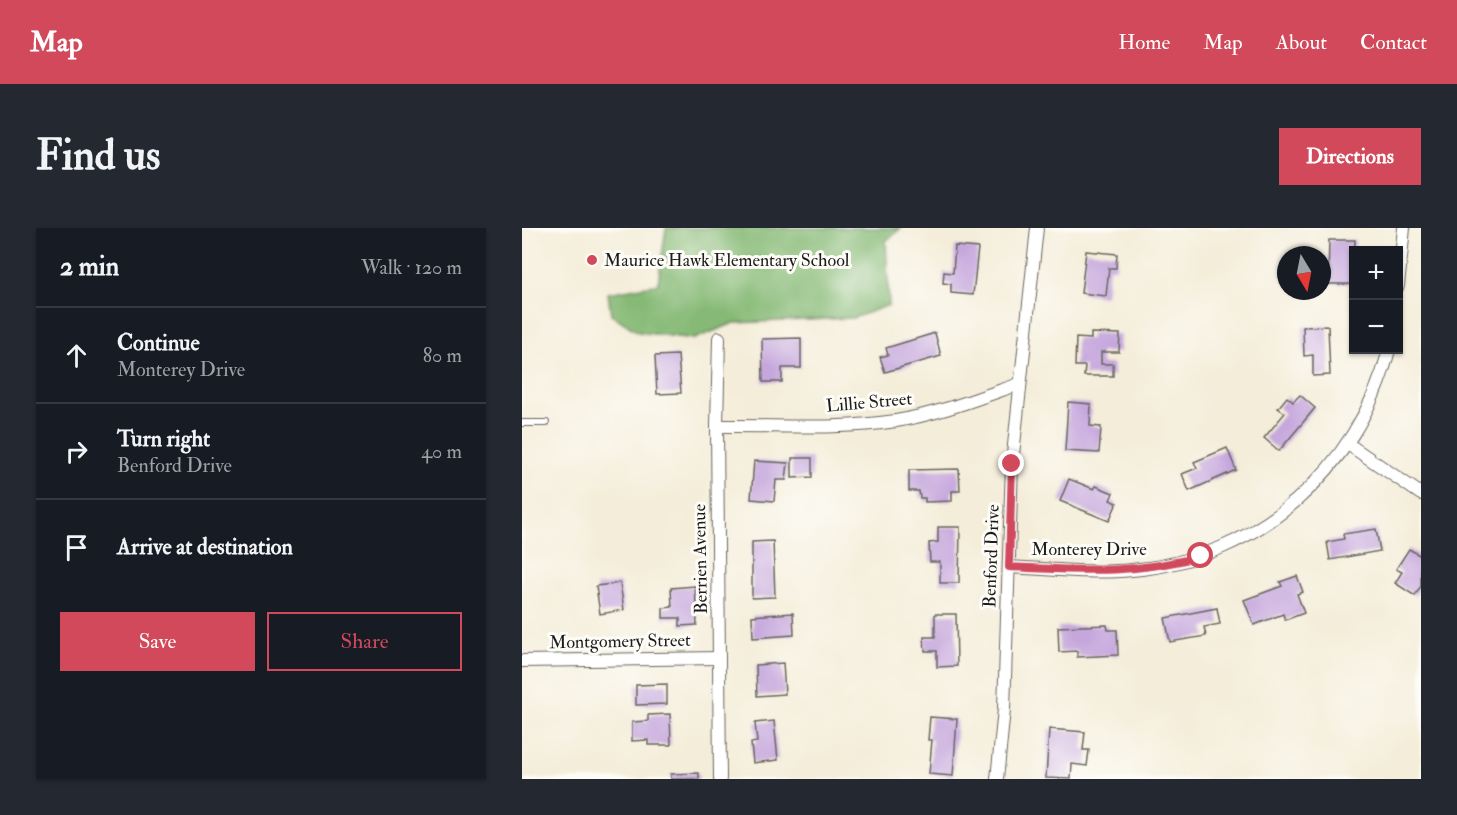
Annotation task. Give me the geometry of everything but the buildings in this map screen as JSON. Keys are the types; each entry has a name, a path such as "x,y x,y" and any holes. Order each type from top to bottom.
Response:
{"street":[{"name":"Benford Drive","path":"997,779 1004,709 1012,464 1037,228"},
{"path":"1402,246 1404,228"},
{"name":"Berrien Avenue","path":"719,338 717,426 720,779"},
{"name":"Monterey Drive","path":"1009,567 1132,570 1167,566 1201,556 1246,536 1280,515 1307,493 1348,444 1379,383 1388,354"},
{"name":"Lillie Street","path":"717,426 865,424 897,421 943,410 1019,384"},
{"path":"1348,444 1421,494"},
{"name":"Montgomery Street","path":"522,661 719,658"}],"lane":[{"path":"522,423 546,423"}],"green space":[{"path":"666,228 901,228 886,241 889,305 853,318 734,323 694,339 638,332 611,314 608,293 658,284"}],"place":[{"name":"Maurice Hawk Elementary School","path":"592,260"}],"route":[{"path":"1012,464 1009,567 1132,570 1167,566 1201,556"}]}
